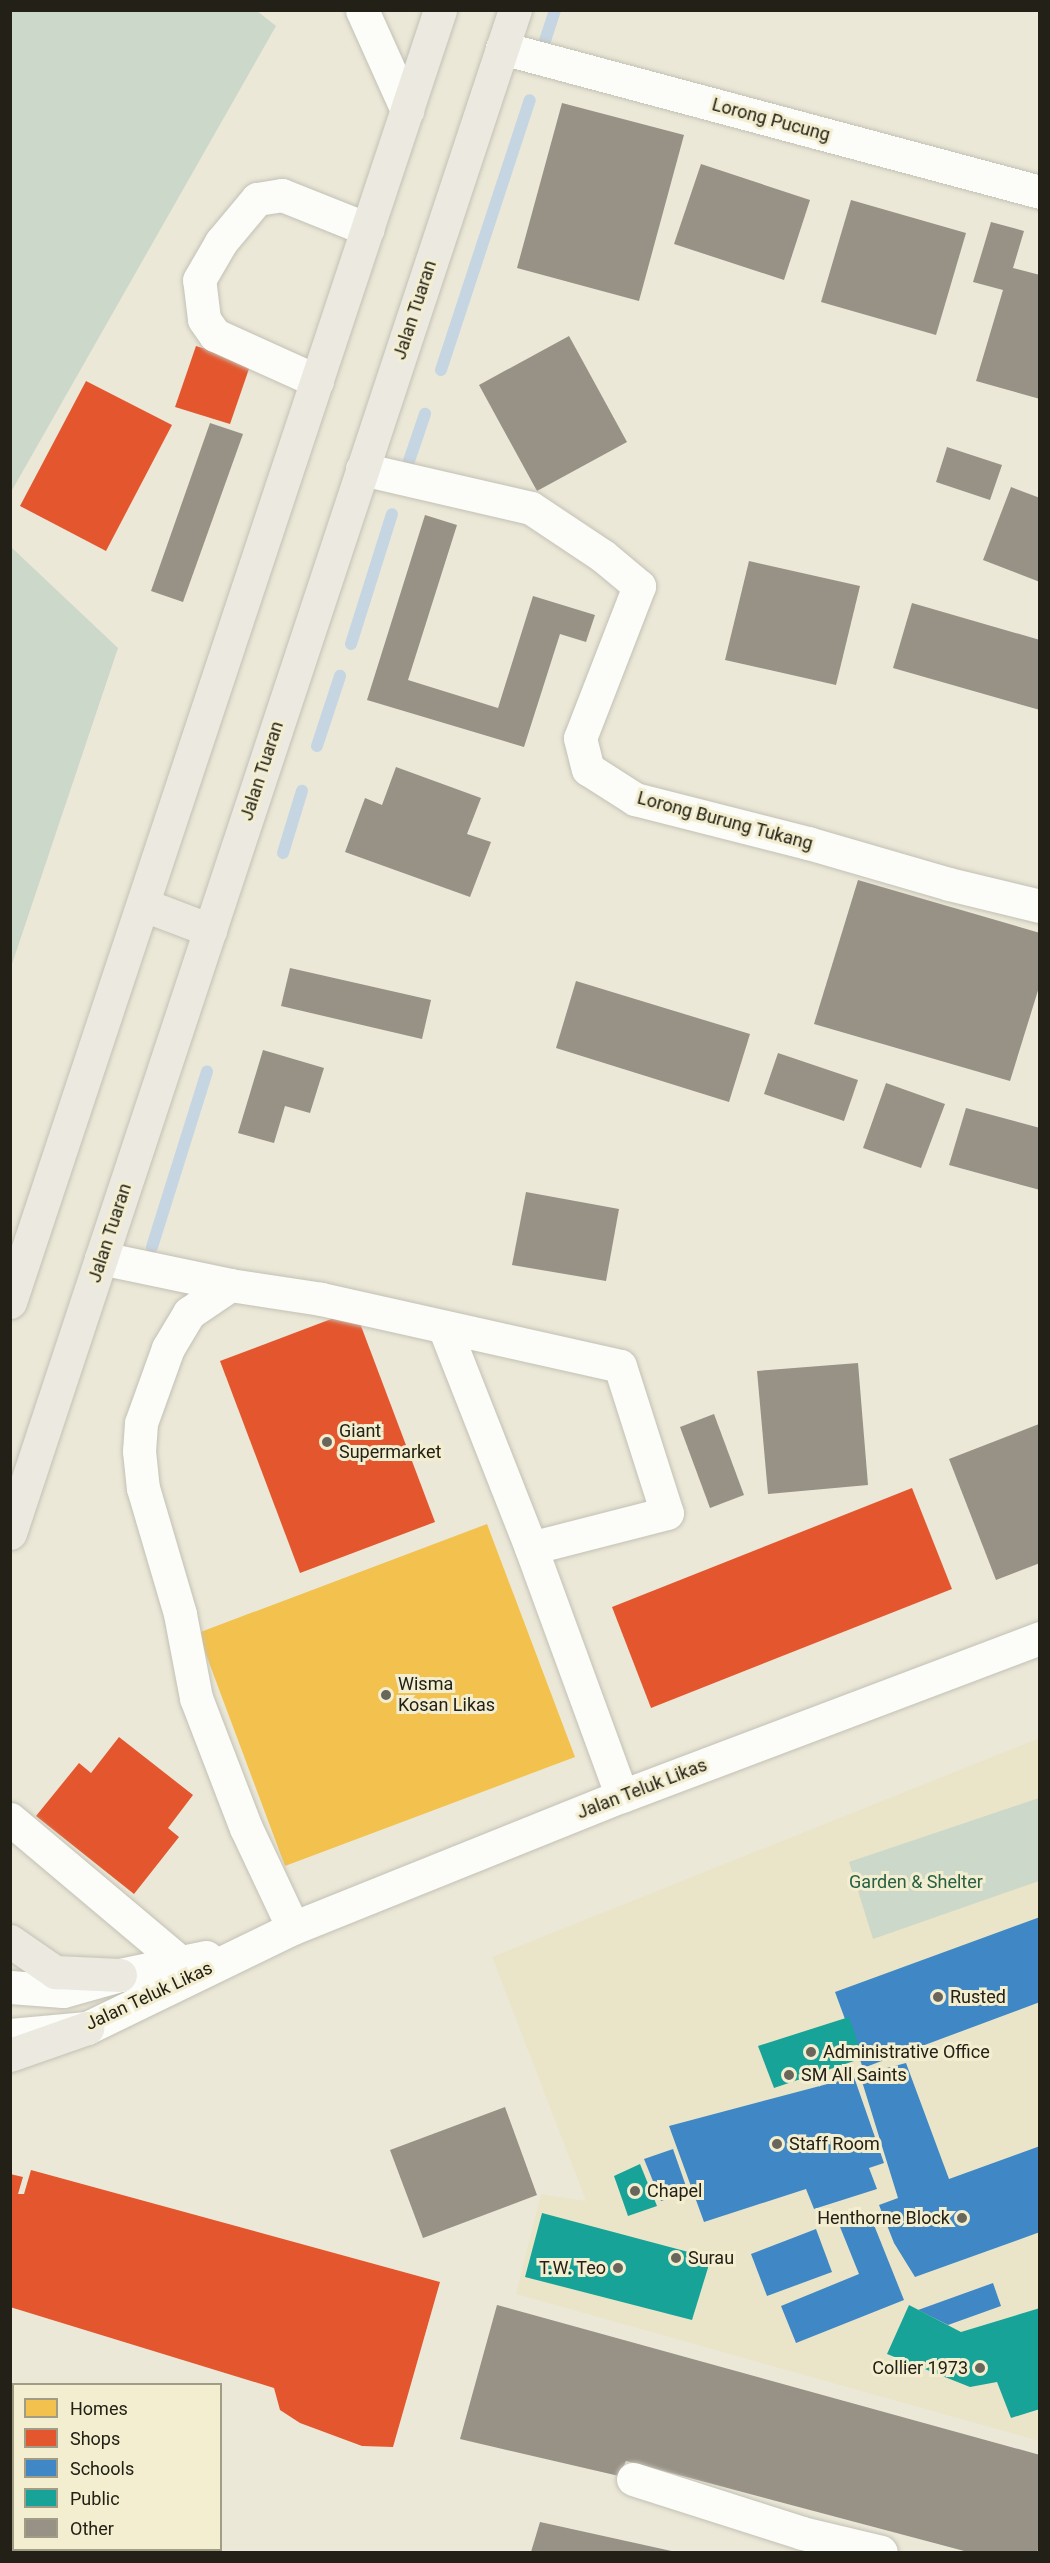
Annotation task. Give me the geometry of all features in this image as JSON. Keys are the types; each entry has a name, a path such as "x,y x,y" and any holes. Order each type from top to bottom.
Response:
{"main road":[{"path":"10,1302 440,10"},
{"name":"Jalan Tuaran","path":"10,1533 515,10"},
{"path":"144,905 210,930"},
{"path":"10,1941 55,1972 120,1974"},
{"path":"10,2055 87,2028"}],"street":[{"path":"362,10 407,110"},
{"name":"Lorong Pucung","path":"502,48 1040,192"},
{"path":"317,381 215,335 204,319 199,280 221,242 257,200 282,195 367,229"},
{"name":"Lorong Burung Tukang","path":"362,469 531,507 603,556 639,586 580,738 588,770 635,799 1040,906"},
{"path":"101,1258 230,1285 321,1299 620,1366 667,1513 531,1548"},
{"path":"230,1285 189,1313 168,1348 141,1424 139,1451 143,1488 180,1614 196,1698 246,1828 293,1928"},
{"path":"444,1327 531,1548 622,1796"},
{"name":"Jalan Teluk Likas","path":"10,2035 87,2028 293,1928 622,1796 1040,1638"},
{"path":"10,1819 180,1962"},
{"name":"Jalan Teluk Likas","path":"10,1987 63,1991 120,1974 249,1949"},
{"path":"633,2479 798,2543 880,2553"}],"shaded area":[{"name":"SM All Saints","path":"1039,1738 1039,2441 516,2294 541,2194 586,2201 492,1957"}],"green space":[{"path":"11,10 257,11 276,26 11,492"},
{"path":"11,547 118,648 11,967"},
{"name":"Garden & Shelter","path":"1039,1798 1039,1881 873,1939 849,1862"}],"building: Homes":[{"name":"Wisma Kosan Likas","path":"487,1524 575,1757 285,1866 198,1633"}],"building: Shops":[{"path":"196,346 251,363 230,424 175,407"},
{"path":"86,381 172,425 106,551 20,506"},
{"name":"Giant Supermarket","path":"355,1310 435,1522 300,1573 220,1361"},
{"path":"912,1488 952,1589 651,1708 612,1607"},
{"path":"119,1737 193,1795 168,1828 179,1837 134,1894 36,1816 79,1763 91,1773"},
{"path":"31,2170 440,2282 393,2447 362,2446 300,2423 280,2410 274,2388 10,2307 10,2174 23,2177 18,2194 24,2194"}],"building: Schools":[{"name":"Rusted","path":"1040,1917 1040,2002 863,2068 835,1992"},
{"name":"Henthorne Block","path":"906,2063 949,2179 1040,2146 1040,2232 915,2277 894,2243 879,2205 898,2198 860,2075"},
{"name":"Staff Room","path":"854,2077 884,2163 869,2168 877,2189 814,2209 806,2189 704,2222 669,2126"},
{"path":"673,2149 688,2192 661,2201 644,2159"},
{"path":"870,2215 904,2300 796,2343 781,2306 859,2274 840,2227"},
{"path":"816,2229 832,2272 767,2296 751,2254"},
{"path":"993,2283 1001,2306 948,2325 918,2310"}],"building: Public":[{"name":"Administrative Office","path":"849,2017 863,2058 774,2088 758,2046"},
{"name":"Chapel","path":"640,2164 657,2206 628,2216 614,2176"},
{"name":"T.W. Teo","path":"542,2213 711,2258 692,2320 525,2277"},
{"name":"Collier 1973","path":"909,2305 961,2332 1040,2308 1040,2409 1011,2418 997,2382 970,2387 887,2354"}],"building: Other":[{"path":"562,103 684,135 639,301 517,268"},
{"path":"701,164 810,200 784,280 674,244"},
{"path":"851,200 966,233 936,335 821,302"},
{"path":"991,222 1024,231 1013,268 1040,275 1040,399 976,381 1003,290 973,282"},
{"path":"569,336 627,442 537,491 479,385"},
{"path":"210,423 243,434 183,602 151,591"},
{"path":"947,447 1002,465 990,500 936,482"},
{"path":"1011,487 1040,498 1040,582 983,560"},
{"path":"425,515 457,525 408,680 498,708 533,596 595,615 586,642 560,634 524,747 367,700"},
{"path":"749,561 860,586 836,685 725,660"},
{"path":"912,603 1040,640 1040,710 893,668"},
{"path":"396,767 481,798 467,834 491,842 470,897 345,852 365,798 382,805"},
{"path":"858,880 1040,933 1040,984 1010,1081 814,1024"},
{"path":"290,968 431,1000 422,1039 281,1006"},
{"path":"576,981 750,1034 729,1102 556,1048"},
{"path":"263,1050 324,1068 310,1113 285,1106 274,1143 238,1133"},
{"path":"778,1053 858,1080 844,1121 764,1094"},
{"path":"886,1083 945,1104 921,1168 863,1148"},
{"path":"966,1108 1040,1128 1040,1190 949,1165"},
{"path":"526,1192 619,1209 606,1281 512,1265"},
{"path":"858,1363 868,1485 768,1494 757,1371"},
{"path":"714,1414 744,1495 710,1508 680,1427"},
{"path":"1039,1424 1040,1563 996,1580 949,1459"},
{"path":"505,2107 537,2195 423,2238 390,2150"},
{"path":"497,2305 1040,2455 1040,2545 1037,2552 968,2552 626,2461 619,2476 460,2439"},
{"path":"540,2522 676,2552 531,2552"}],"waterway":[{"path":"542,50 555,10"},
{"path":"441,370 530,100"},
{"path":"409,461 425,414"},
{"path":"351,644 392,514"},
{"path":"317,746 340,676"},
{"path":"283,853 302,791"},
{"path":"152,1247 207,1071"}],"place":[{"name":"Giant Supermarket","path":"327,1442"},
{"name":"Wisma Kosan Likas","path":"386,1695"},
{"name":"Rusted","path":"938,1997"},
{"name":"Administrative Office","path":"811,2052"},
{"name":"SM All Saints","path":"789,2075"},
{"name":"Staff Room","path":"777,2144"},
{"name":"Chapel","path":"635,2191"},
{"name":"Henthorne Block","path":"962,2218"},
{"name":"Surau","path":"676,2258"},
{"name":"T.W. Teo","path":"618,2268"},
{"name":"Collier 1973","path":"980,2368"}]}
